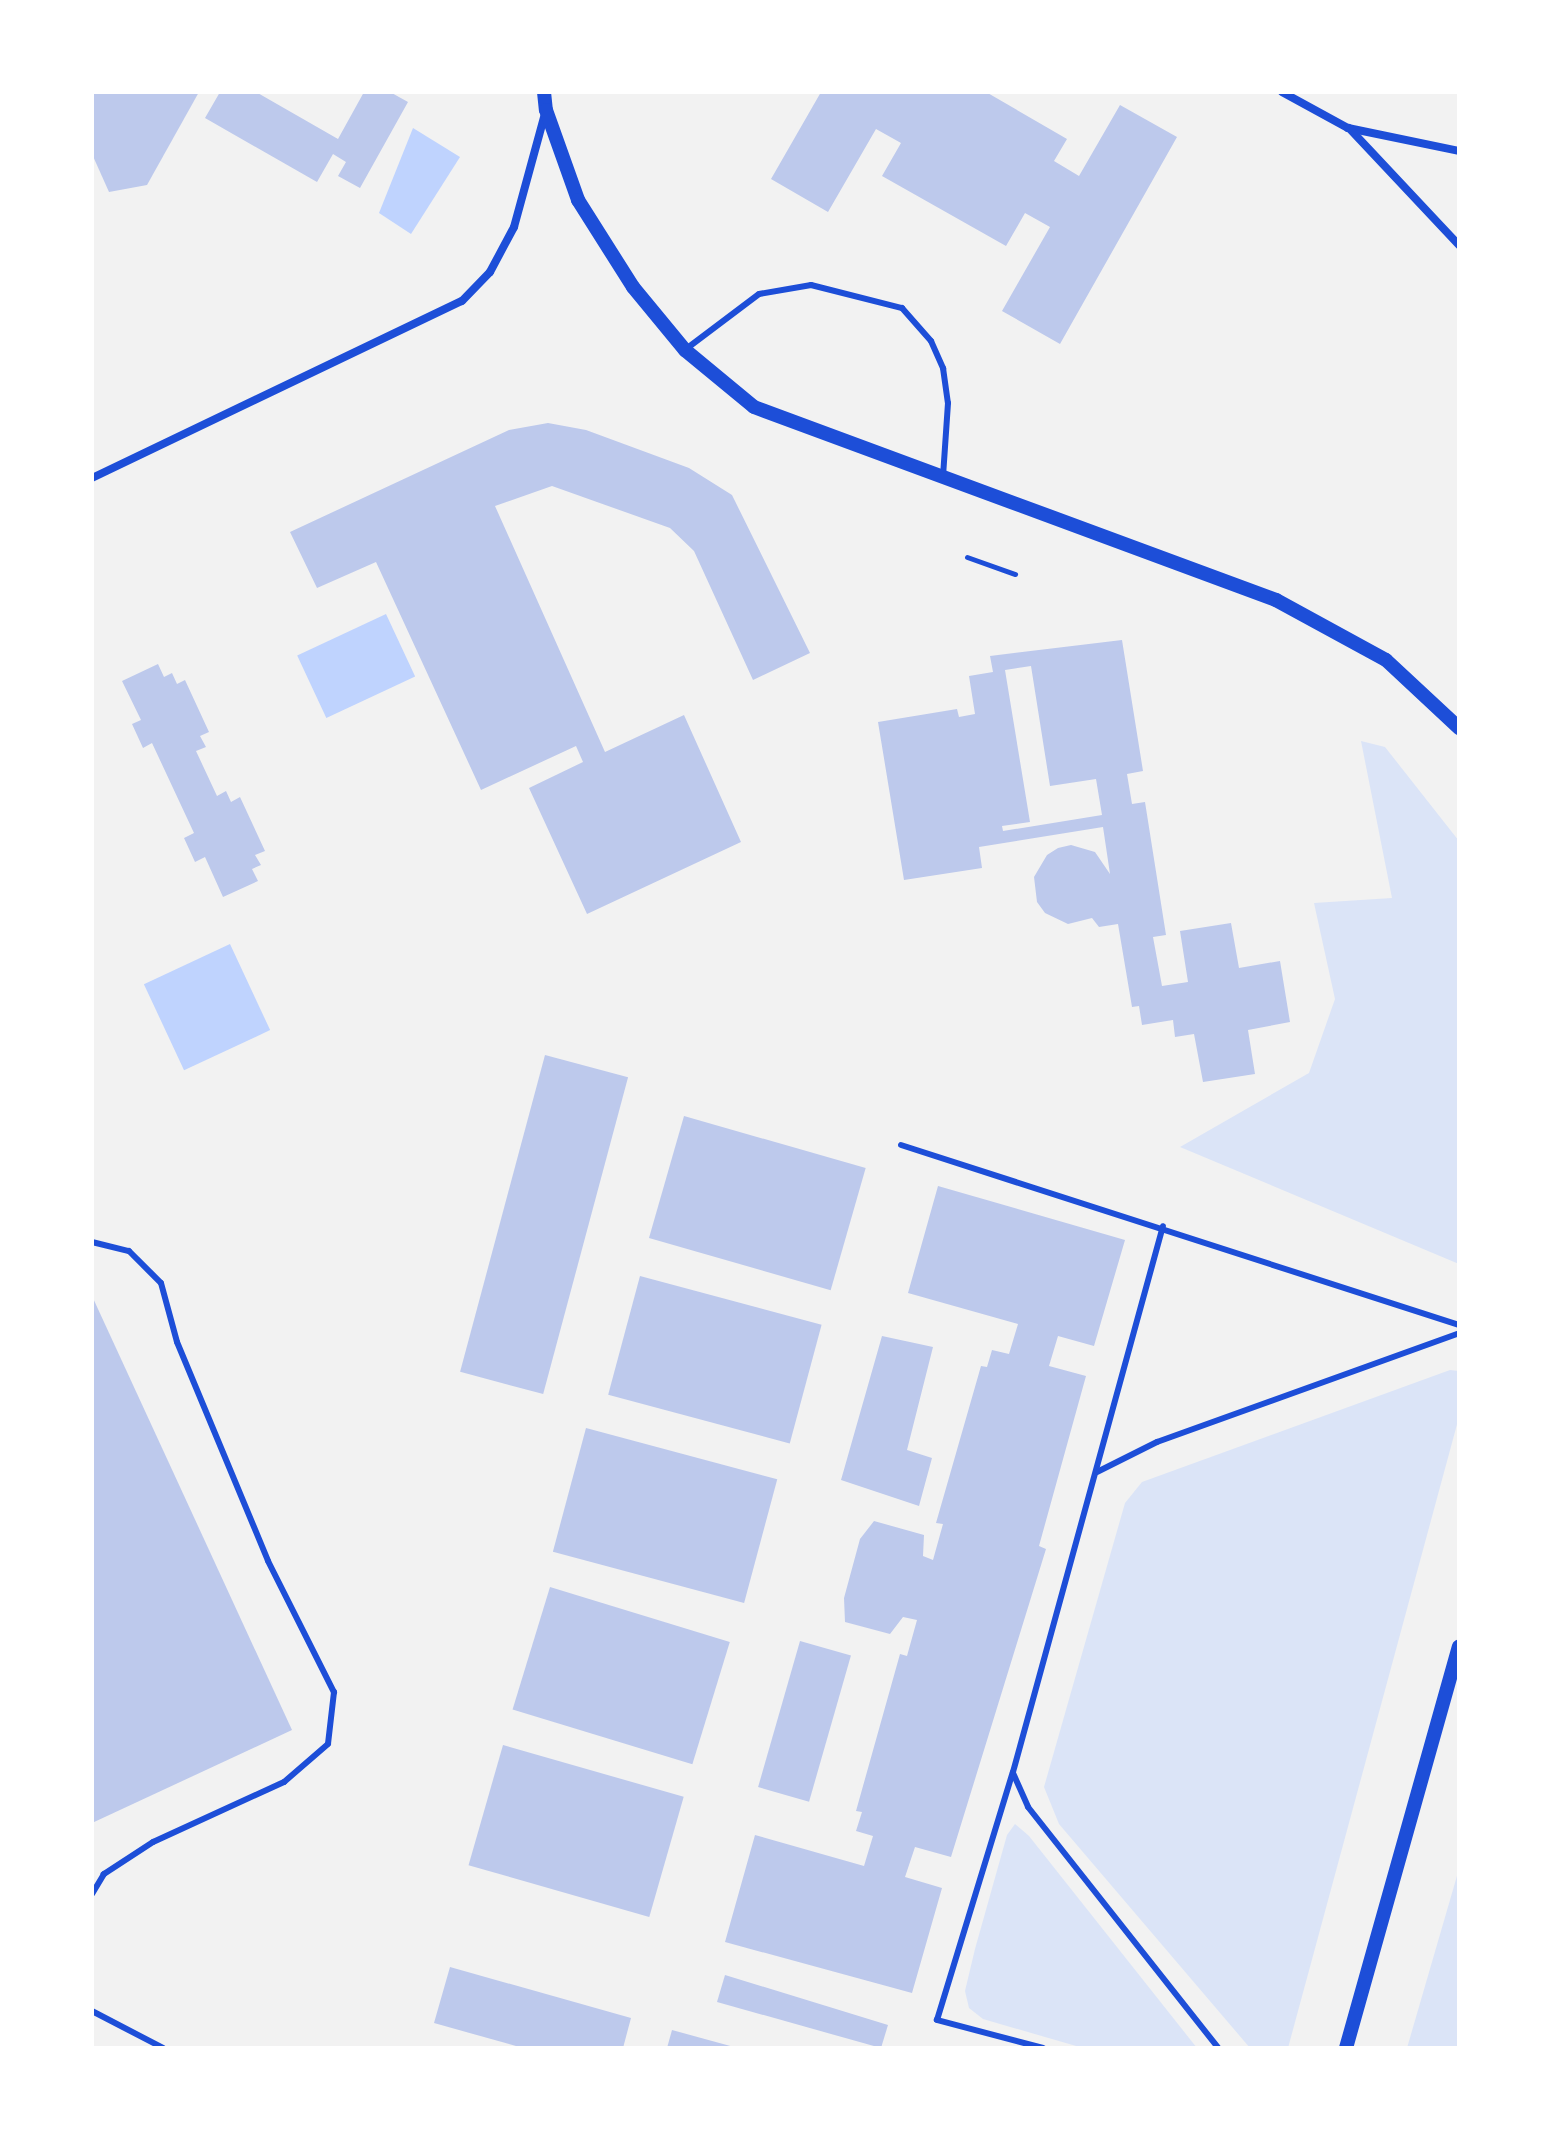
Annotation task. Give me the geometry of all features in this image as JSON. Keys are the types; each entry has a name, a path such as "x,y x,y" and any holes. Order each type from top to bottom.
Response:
{"street":[{"path":"544,92 546,110 578,200 633,287 685,350 754,407 943,480 1276,600 1386,660 1459,728"},
{"path":"1282,92 1348,128 1459,151"},
{"path":"92,478 462,301 490,272 514,227 546,110"},
{"path":"1348,128 1459,245"},
{"path":"1346,2048 1459,1647"}],"lane":[{"path":"685,350 717,321 759,294 811,285 902,308 931,341 943,368 948,434 943,480"},
{"path":"901,1145 1017,1186 1163,1226 1459,1325"},
{"path":"1043,2048 937,2020 1013,1772 1163,1226"},
{"path":"92,1242 129,1251 161,1283 177,1342 268,1561 334,1692 328,1744 284,1782 153,1842 104,1874 92,1894"},
{"path":"1097,1472 1157,1442 1459,1333"},
{"path":"1013,1772 1028,1807 1218,2048"},
{"path":"92,2011 163,2048"}],"path":[{"path":"967,557 1015,574"}],"shaded area":[{"path":"1361,741 1385,747 1459,841 1459,1264 1180,1147 1309,1073 1335,999 1314,903 1392,898"},
{"path":"1450,1370 1459,1371 1459,1417 1288,2048 1250,2048 1059,1824 1044,1787 1125,1503 1142,1482"},
{"path":"1015,1824 1029,1836 1197,2048 1083,2048 983,2019 969,2008 965,1991 975,1949 1007,1835"},
{"path":"1459,1869 1459,2048 1407,2048"}],"water":[{"path":"413,128 460,157 411,234 379,213"},
{"path":"386,614 415,677 326,718 297,655"},
{"path":"230,944 270,1030 184,1070 144,984"}],"building":[{"path":"92,92 199,92 147,185 109,192 92,154"},
{"path":"220,92 256,92 338,139 364,92 390,92 408,102 360,188 338,176 346,162 333,154 317,182 205,118"},
{"path":"821,92 986,92 1067,139 1054,161 1079,176 1120,105 1177,137 1060,344 1002,311 1050,227 1025,213 1006,246 882,176 901,143 876,129 828,212 771,179"},
{"path":"548,423 586,430 689,468 732,495 810,653 753,680 694,551 670,528 552,486 495,506 605,752 684,715 741,842 587,914 529,788 583,762 576,746 481,790 376,562 317,588 290,532 509,430"},
{"path":"1122,640 1143,771 1127,774 1132,804 1145,802 1166,935 1153,937 1162,986 1188,982 1180,931 1231,923 1239,968 1280,961 1290,1022 1248,1030 1255,1074 1203,1082 1194,1034 1175,1037 1173,1020 1142,1025 1139,1006 1132,1007 1118,924 1099,927 1092,918 1068,924 1045,913 1037,902 1034,877 1047,855 1058,848 1071,845 1095,852 1110,874 1103,827 979,847 982,868 904,880 878,722 957,709 959,717 975,714 969,676 993,672 990,656","holes":["1031,666 1050,786 1096,779 1102,815 1003,831 1002,826 1030,822 1005,670"]},
{"path":"158,664 164,677 172,673 177,684 185,680 209,732 200,736 206,747 196,751 217,796 226,791 231,802 240,797 265,851 255,855 261,865 252,869 258,881 223,897 205,857 195,862 184,838 194,833 152,743 143,748 132,724 141,720 122,681"},
{"path":"545,1055 628,1077 543,1394 460,1372"},
{"path":"684,1116 866,1168 831,1290 649,1238"},
{"path":"938,1186 1125,1240 1094,1346 1058,1336 1049,1366 1086,1376 1039,1546 1046,1549 951,1857 915,1847 905,1877 942,1888 912,1993 725,1942 755,1835 864,1866 873,1836 856,1831 862,1812 856,1811 900,1654 907,1656 917,1620 903,1617 890,1634 845,1622 844,1598 860,1539 874,1521 924,1535 923,1556 933,1560 943,1524 936,1523 981,1366 987,1367 992,1350 1009,1354 1018,1324 908,1293"},
{"path":"640,1276 822,1325 790,1443 608,1395"},
{"path":"92,1296 292,1730 92,1823"},
{"path":"882,1336 933,1347 907,1450 932,1458 919,1506 841,1480"},
{"path":"586,1428 777,1479 744,1603 553,1552"},
{"path":"550,1587 730,1642 692,1764 513,1709"},
{"path":"800,1641 851,1656 809,1802 758,1787"},
{"path":"503,1745 684,1797 649,1917 469,1865"},
{"path":"450,1967 631,2018 623,2048 523,2048 434,2023"},
{"path":"725,1975 888,2025 881,2048 717,2002"},
{"path":"672,2030 734,2047 734,2048 667,2048"}]}
